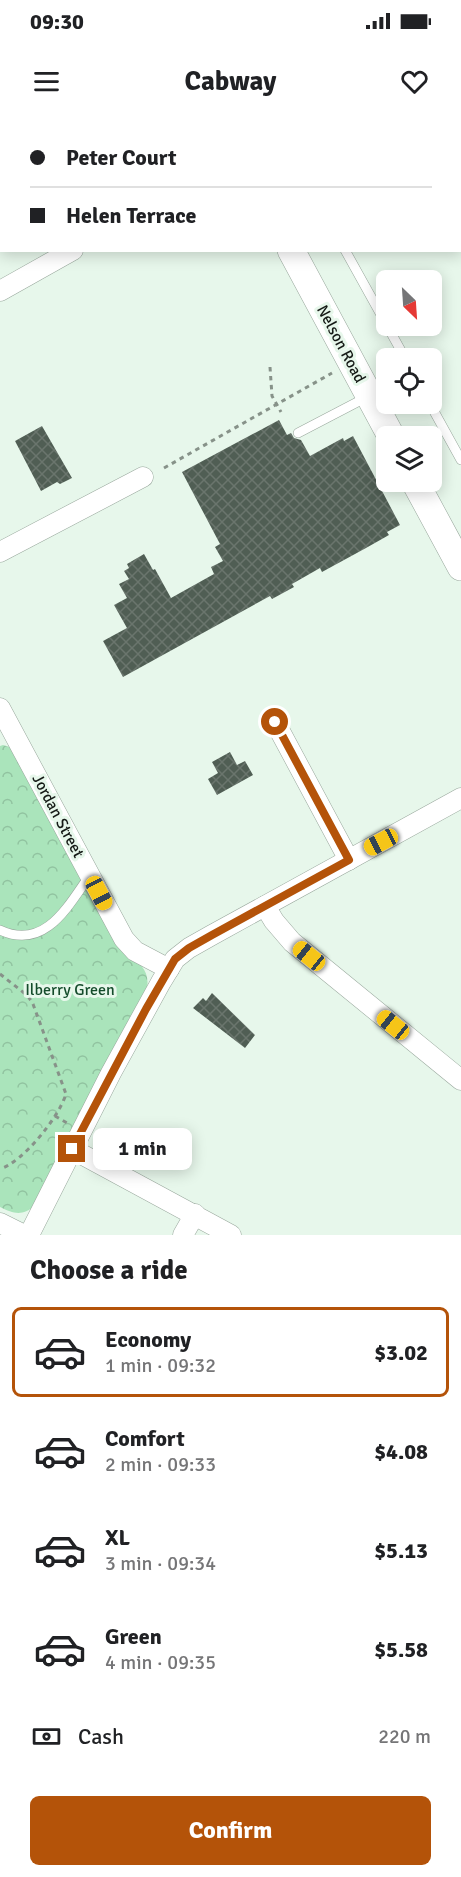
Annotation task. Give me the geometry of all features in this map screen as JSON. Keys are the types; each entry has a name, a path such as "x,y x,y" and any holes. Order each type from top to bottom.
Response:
{"main road":[{"name":"Nelson Road","path":"292,252 386,426"},
{"path":"420,492 461,567"}],"street":[{"path":"0,291 69,252"},
{"path":"0,552 143,477"},
{"name":"Jordan Street","path":"3,721 127,944 135,951 169,969"},
{"path":"275,722 349,860"},
{"path":"29,1235 126,1045 175,959 189,948 461,798"},
{"path":"265,906 274,921 292,942 461,1080"},
{"path":"72,1149 231,1235"},
{"path":"183,1235 195,1214"},
{"path":"0,1223 24,1235"}],"lane":[{"path":"346,252 399,348"},
{"path":"298,434 369,396"},
{"path":"436,414 461,460"},
{"path":"0,930 19,935 43,931 65,909 90,875"}],"path":[{"path":"270,367 272,396 281,412"},
{"path":"164,468 337,371"},
{"path":"0,974 28,996 37,1013 66,1094 54,1115 25,1154 7,1167 0,1169"},
{"path":"54,1115 71,1126"}],"green space":[{"name":"Ilberry Green","path":"0,746 13,748 128,953 143,968 148,982 147,988 35,1206 18,1213 0,1207"}],"building":[{"path":"279,420 287,435 291,433 294,438 301,440 310,456 343,438 344,441 353,436 376,480 376,492 383,492 400,525 387,532 389,535 366,548 322,572 320,568 292,584 294,587 272,599 270,596 123,677 103,641 127,628 114,605 127,598 119,584 129,579 124,571 129,568 127,564 144,554 171,598 214,574 211,567 223,561 215,547 220,544 182,472"},
{"path":"42,426 72,478 60,484 57,482 41,491 15,441"},
{"path":"230,752 237,765 245,761 253,775 217,795 208,779 218,773 212,762"},
{"path":"212,993 255,1035 245,1048 193,1008 203,998 206,1001"}],"route":[{"path":"72,1149 111,1073 175,959 189,948 349,860 275,722"}]}
